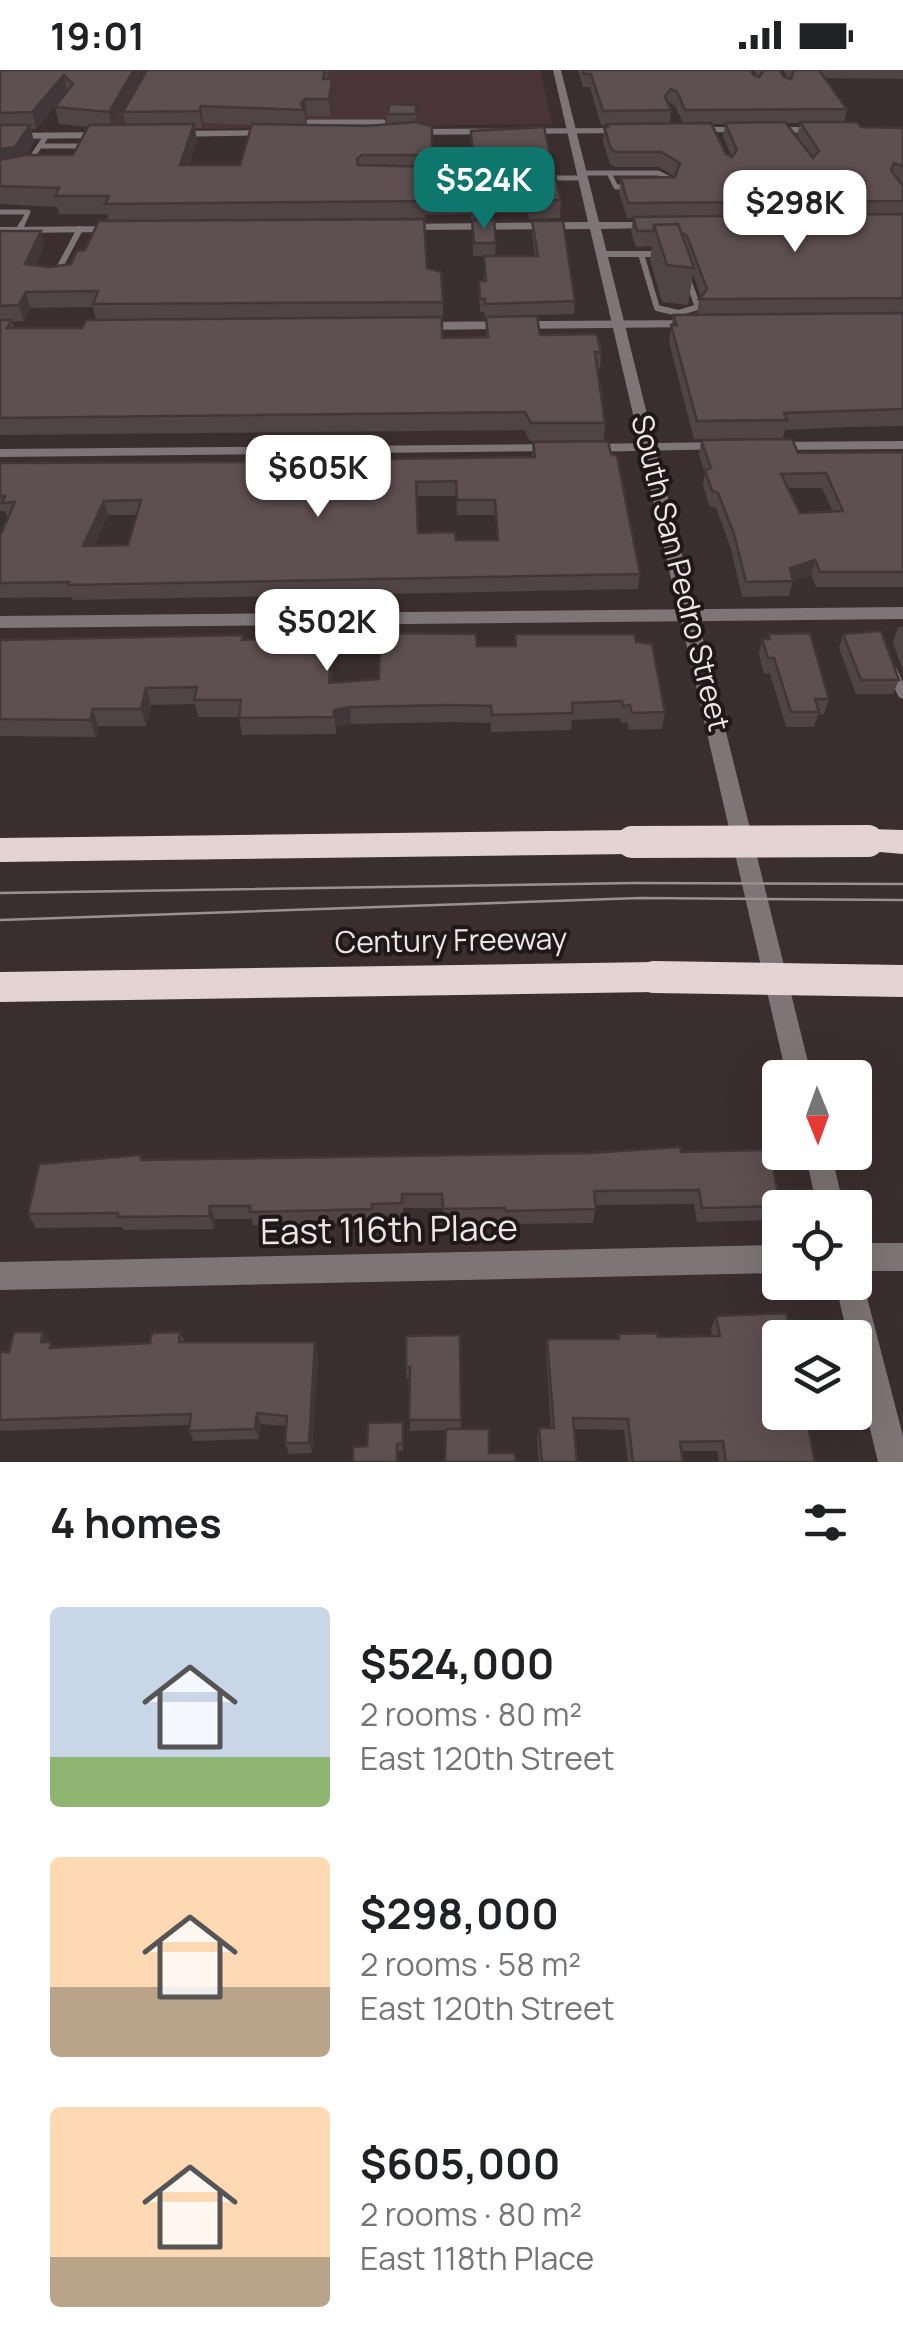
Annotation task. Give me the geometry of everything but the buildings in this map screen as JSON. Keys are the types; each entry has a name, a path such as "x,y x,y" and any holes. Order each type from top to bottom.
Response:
{"highway":[{"path":"0,850 903,842"},
{"name":"Century Freeway","path":"0,987 654,978 903,981"}],"street":[{"name":"South San Pedro Street","path":"557,70 796,1060"},
{"path":"43,139 50,123"},
{"path":"307,128 644,130"},
{"path":"679,130 844,130"},
{"path":"154,134 287,133"},
{"path":"0,136 43,139 116,135"},
{"path":"394,227 679,224"},
{"path":"0,230 139,229"},
{"path":"395,326 710,324"},
{"path":"0,453 903,445"},
{"path":"0,622 875,618 903,614"},
{"path":"872,1257 903,1256"},
{"name":"East 116th Place","path":"0,1276 762,1259"},
{"path":"854,1300 894,1462"}],"lane":[{"path":"344,127 384,122"},
{"path":"713,130 721,148"},
{"path":"784,130 793,142"},
{"path":"23,171 43,139 76,146"},
{"path":"610,173 616,187 634,187"},
{"path":"543,178 658,173 672,180 671,186 653,186"},
{"path":"0,212 28,212 19,230"},
{"path":"55,276 80,229"},
{"path":"602,254 675,254"},
{"path":"641,254 657,308 662,311 690,312 698,307 686,274"},
{"path":"888,658 903,693"}],"shaded area":[{"path":"137,70 540,70 552,124 103,130"}],"tram line":[{"path":"0,893 635,883 903,884"},
{"path":"0,920 640,898 903,900"}]}
